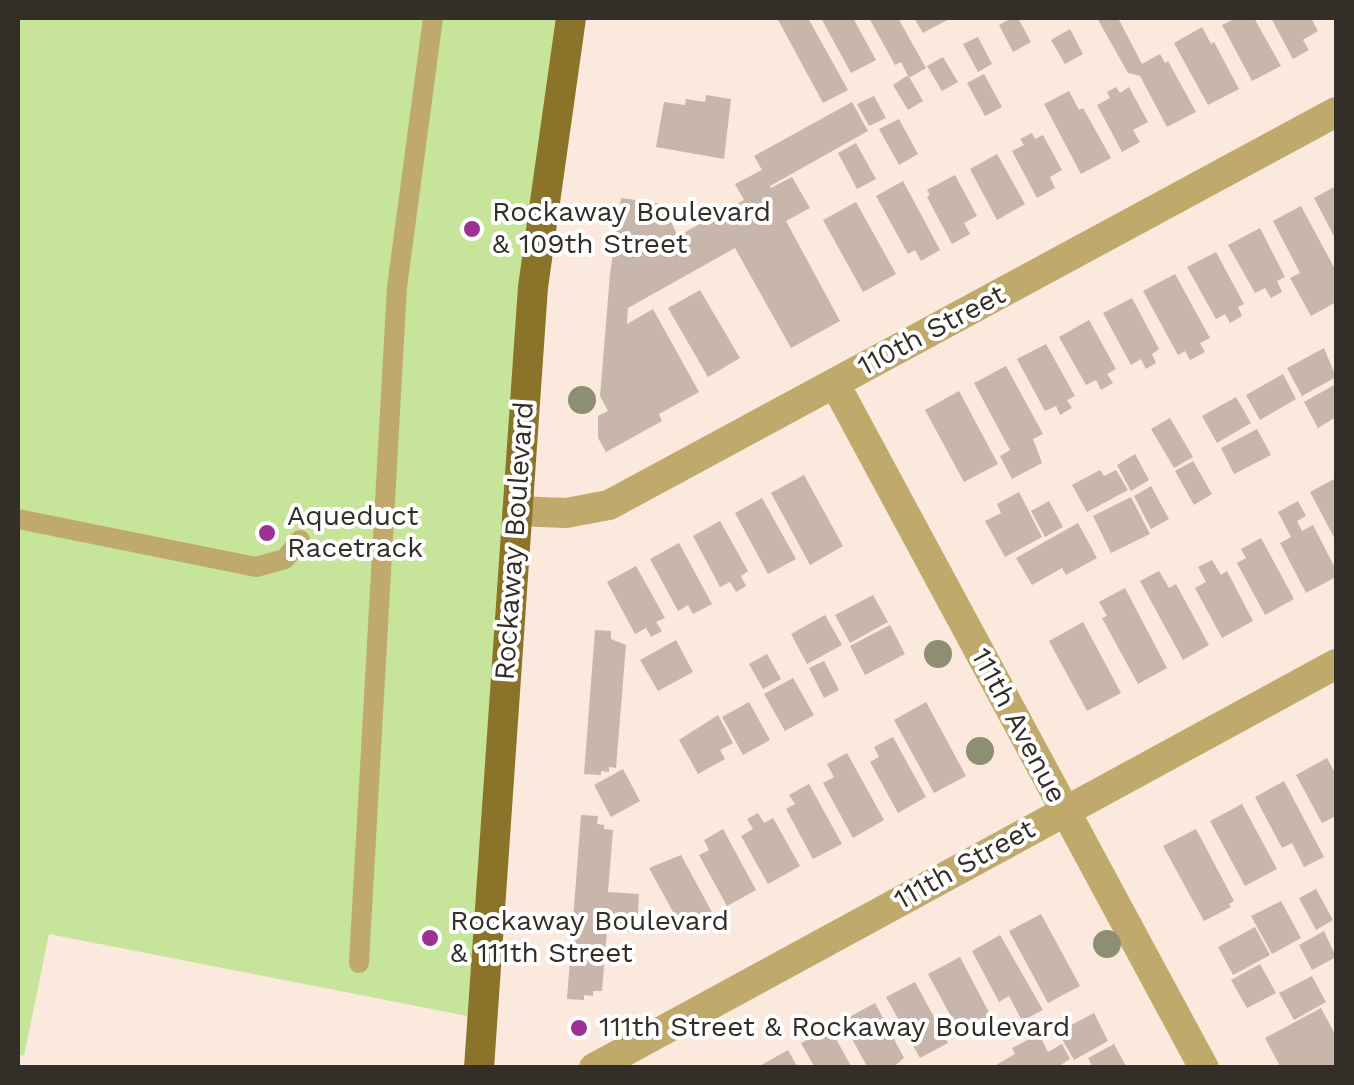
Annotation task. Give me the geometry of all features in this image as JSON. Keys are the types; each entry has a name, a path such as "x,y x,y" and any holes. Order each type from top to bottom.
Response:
{"main road":[{"name":"Rockaway Boulevard","path":"479,1068 537,248 571,18"}],"street":[{"name":"110th Street","path":"518,511 566,514 608,505 1336,112"},
{"name":"111th Avenue","path":"835,384 1204,1068"},
{"name":"111th Street","path":"594,1068 1336,664"}],"lane":[{"path":"358,963 397,287 432,18"},
{"path":"18,519 256,567 285,560 300,540"}],"green space":[{"name":"Aqueduct Racetrack","path":"18,18 571,18 483,1019 49,934 24,1056 18,1054"}],"building":[{"path":"777,18 808,18 848,90 823,103"},
{"path":"821,18 853,18 876,60 851,73"},
{"path":"869,18 898,18 926,68 909,78 901,62 895,65"},
{"path":"914,18 951,18 923,33"},
{"path":"1018,18 1031,42 1013,52 999,25"},
{"path":"1097,18 1118,18 1142,64 1160,54 1165,63 1168,61 1196,112 1167,127 1140,76 1128,73"},
{"path":"1236,18 1254,18 1281,66 1252,81 1222,25"},
{"path":"1271,18 1311,18 1318,31 1303,40 1309,50 1293,59"},
{"path":"1202,27 1239,89 1208,105 1174,43"},
{"path":"1070,29 1083,54 1065,64 1051,40"},
{"path":"978,37 992,64 978,72 963,44"},
{"path":"943,57 958,82 942,91 927,66"},
{"path":"984,74 1002,107 985,116 967,83"},
{"path":"908,75 923,101 908,110 893,85"},
{"path":"1116,87 1120,93 1129,87 1148,122 1133,130 1140,142 1122,152 1097,105 1110,98 1107,92"},
{"path":"1069,91 1111,158 1081,174 1044,104"},
{"path":"706,95 731,99 724,159 656,147 664,102 705,102"},
{"path":"874,96 886,118 869,126 857,104"},
{"path":"852,102 868,131 770,186 792,177 810,208 786,221 840,321 791,348 735,248 628,308 627,324 653,309 699,392 659,414 662,421 606,452 598,438 598,416 608,411 600,396 621,198 662,204 678,236 744,200 735,184 762,170 754,156"},
{"path":"899,119 918,154 899,165 879,129"},
{"path":"1032,133 1035,139 1043,135 1062,170 1050,177 1055,188 1037,198 1012,151 1024,145 1020,139"},
{"path":"856,143 876,179 857,189 838,153"},
{"path":"997,154 1025,204 997,220 970,169"},
{"path":"955,175 977,216 964,223 970,234 952,244 927,190"},
{"path":"903,181 940,250 921,261 915,250 908,254 876,196"},
{"path":"1336,186 1336,240 1314,198"},
{"path":"856,202 896,274 863,292 823,220"},
{"path":"1301,206 1336,271 1336,302 1311,316 1290,278 1300,273 1273,221"},
{"path":"1260,228 1285,277 1277,281 1282,292 1271,298 1265,288 1255,293 1228,245"},
{"path":"1216,252 1244,304 1238,307 1242,316 1230,323 1225,314 1216,319 1187,267"},
{"path":"1175,274 1210,338 1200,343 1205,352 1190,360 1185,351 1178,355 1143,291"},
{"path":"700,290 740,358 708,377 668,308"},
{"path":"1132,298 1159,349 1152,354 1156,363 1146,369 1141,359 1131,365 1103,313"},
{"path":"1089,320 1116,369 1107,374 1113,383 1101,390 1096,380 1086,385 1059,337"},
{"path":"1046,344 1075,396 1067,400 1072,408 1060,415 1056,406 1045,411 1017,359"},
{"path":"1324,348 1336,377 1302,396 1287,368"},
{"path":"1006,366 1043,434 1033,439 1042,463 1012,479 1000,456 1010,450 974,383"},
{"path":"1283,374 1296,399 1260,420 1246,395"},
{"path":"1336,384 1336,417 1318,428 1304,402"},
{"path":"959,391 998,464 964,482 925,410"},
{"path":"1236,397 1251,423 1217,443 1202,416"},
{"path":"1170,418 1193,457 1174,468 1151,429"},
{"path":"1257,429 1271,455 1234,474 1221,448"},
{"path":"1135,454 1149,480 1131,491 1117,465"},
{"path":"1193,461 1212,494 1194,505 1175,471"},
{"path":"1100,470 1104,476 1116,470 1128,490 1087,512 1072,485"},
{"path":"804,475 843,546 810,565 771,493"},
{"path":"1336,478 1336,541 1310,492"},
{"path":"1151,486 1169,519 1151,529 1134,496"},
{"path":"1019,492 1042,537 1005,557 985,521 1001,513 997,504"},
{"path":"1131,497 1150,534 1111,553 1093,516"},
{"path":"762,498 796,559 768,574 735,513"},
{"path":"1049,501 1063,527 1045,537 1031,511"},
{"path":"1298,501 1306,516 1297,521 1302,531 1313,525 1336,570 1336,577 1306,593 1280,543 1291,537 1278,512"},
{"path":"720,521 748,571 741,576 746,586 736,592 730,582 720,587 693,536"},
{"path":"1078,523 1097,558 1066,575 1062,568 1032,585 1016,558"},
{"path":"1261,538 1294,599 1265,615 1237,563 1246,558 1241,549"},
{"path":"679,543 712,604 693,614 688,605 678,611 650,559"},
{"path":"1212,560 1221,575 1227,571 1253,621 1222,638 1195,588 1206,582 1198,567"},
{"path":"636,566 665,618 656,622 662,631 651,637 646,628 635,634 607,582"},
{"path":"1159,571 1169,588 1176,584 1209,645 1183,660 1140,581"},
{"path":"1125,588 1167,668 1138,684 1102,618 1107,616 1099,602"},
{"path":"873,595 888,622 850,643 835,615"},
{"path":"825,615 842,645 807,664 791,634"},
{"path":"1083,622 1121,693 1087,711 1049,641"},
{"path":"890,625 905,654 865,675 850,646"},
{"path":"595,630 611,631 611,639 626,645 616,768 609,767 609,772 601,771 601,775 584,774"},
{"path":"676,640 693,672 658,691 640,660"},
{"path":"767,654 781,679 763,689 749,664"},
{"path":"824,661 839,690 824,698 809,668"},
{"path":"793,678 814,715 785,731 764,694"},
{"path":"749,702 770,740 743,755 722,717"},
{"path":"926,702 966,776 934,793 894,720"},
{"path":"718,715 733,743 720,750 725,759 698,774 679,740"},
{"path":"893,737 926,797 898,813 870,762 879,757 874,747"},
{"path":"847,753 884,820 853,838 823,783 834,777 827,764"},
{"path":"1327,758 1336,775 1336,822 1334,817 1322,823 1296,775"},
{"path":"623,769 640,801 611,817 594,785"},
{"path":"1284,781 1324,857 1304,867 1292,843 1282,848 1255,797"},
{"path":"809,784 842,844 813,859 786,809 795,804 789,795"},
{"path":"1242,804 1277,869 1245,886 1210,821"},
{"path":"758,813 764,823 773,818 800,866 768,884 741,836 753,829 747,819"},
{"path":"581,815 598,816 597,824 613,830 608,892 639,894 637,932 607,930 602,991 584,995 584,1000 567,999"},
{"path":"723,829 756,890 727,906 699,855 709,850 704,840"},
{"path":"1196,829 1234,901 1229,904 1231,907 1204,921 1163,846"},
{"path":"681,855 713,914 683,930 649,868"},
{"path":"1316,889 1333,920 1316,930 1299,898"},
{"path":"1281,901 1301,938 1272,954 1251,916"},
{"path":"1041,914 1080,986 1048,1003 1009,931"},
{"path":"1255,927 1270,955 1233,975 1218,947"},
{"path":"1324,931 1336,957 1312,970 1299,945"},
{"path":"1000,935 1043,1010 1022,1021 1009,996 999,1002 972,951"},
{"path":"960,957 993,1020 962,1037 928,974"},
{"path":"1260,964 1276,993 1247,1008 1231,980"},
{"path":"1312,976 1326,1002 1294,1020 1279,993"},
{"path":"915,982 948,1043 920,1058 886,997"},
{"path":"875,1003 904,1058 892,1068 868,1068 842,1021"},
{"path":"1321,1008 1336,1036 1336,1068 1281,1068 1265,1038"},
{"path":"1094,1013 1108,1041 1074,1060 1058,1032"},
{"path":"830,1028 852,1068 815,1068 801,1043"},
{"path":"1039,1034 1048,1052 1062,1044 1070,1059 1056,1068 991,1068 1015,1054 1012,1048"},
{"path":"1114,1044 1127,1068 1093,1068 1088,1058"},
{"path":"788,1050 798,1068 756,1068"}],"place":[{"name":"Rockaway Boulevard & 109th Street","path":"472,229"},
{"name":"Aqueduct Racetrack","path":"267,533"},
{"name":"Rockaway Boulevard & 111th Street","path":"430,938"},
{"name":"111th Street & Rockaway Boulevard","path":"579,1028"}]}
